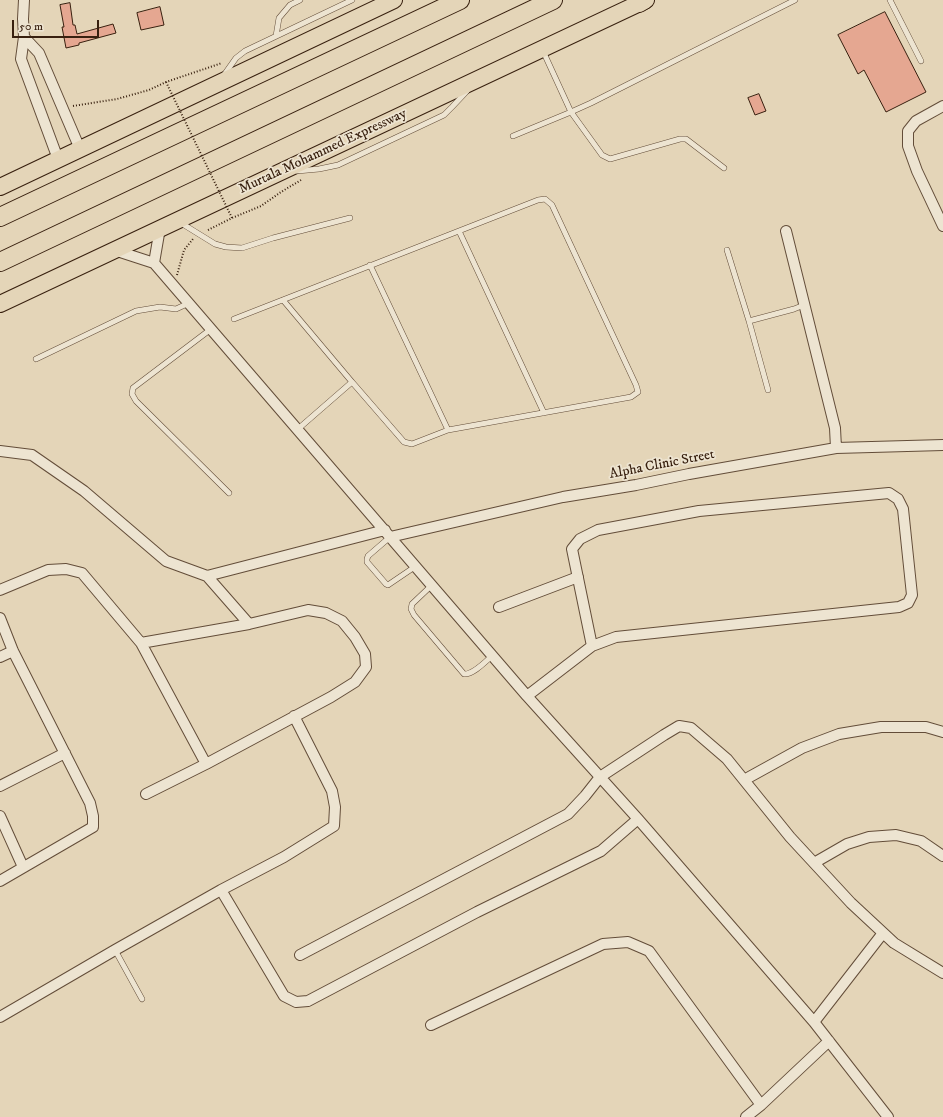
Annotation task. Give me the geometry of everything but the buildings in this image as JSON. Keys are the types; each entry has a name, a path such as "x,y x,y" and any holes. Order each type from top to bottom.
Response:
{"highway":[{"path":"0,187 394,0"},
{"path":"0,216 460,0"},
{"path":"0,262 553,0"},
{"name":"Murtala Mohammed Expressway","path":"0,304 643,1"}],"street":[{"path":"24,0 24,37 21,59 58,159"},
{"path":"24,37 39,53 80,149"},
{"path":"943,106 916,121 908,131 908,146 943,226"},
{"path":"154,263 160,228"},
{"path":"786,231 835,428 836,448"},
{"path":"114,250 154,263 173,284 527,696 638,819 814,1022 888,1117"},
{"name":"Alpha Clinic Street","path":"207,576 388,533 689,474 836,448 943,445"},
{"path":"0,451 32,456 84,491 166,561 207,576 249,624"},
{"path":"527,696 592,646 616,637 899,607 908,603 912,595 903,509 898,499 889,493 699,511 598,530 580,539 572,549 592,646"},
{"path":"0,590 48,570 66,569 82,572 141,643 206,764"},
{"path":"499,607 578,577"},
{"path":"141,643 249,624 308,610 326,613 342,622 355,637 365,654 366,667 355,682 331,697 206,764 146,794"},
{"path":"0,618 13,651 90,803 93,816 93,826 0,881"},
{"path":"0,657 13,651"},
{"path":"0,1017 221,890 284,857 334,826 335,807 332,791 294,716"},
{"path":"300,955 568,814 600,777 679,726 691,728 727,760 790,837 851,903 883,933 894,943 943,972"},
{"path":"744,780 802,748 839,734 881,727 926,727 943,732"},
{"path":"0,786 64,753"},
{"path":"0,816 23,867"},
{"path":"221,890 284,996 296,1002 308,1001 477,912 601,851 638,819"},
{"path":"814,863 847,844 869,837 896,835 921,841 943,856"},
{"path":"814,1022 883,933"},
{"path":"432,1025 603,944 628,942 649,950 761,1105"},
{"path":"746,1117 761,1105 828,1041"}],"lane":[{"path":"276,36 279,18 290,5 300,0"},
{"path":"217,84 236,58 245,51 352,0"},
{"path":"513,136 591,103 795,0"},
{"path":"890,0 921,61"},
{"path":"542,49 571,112 602,155 610,159 680,139 686,139 724,168"},
{"path":"277,173 319,169 338,165 444,115 477,79"},
{"path":"234,319 538,200 545,199 552,205 638,392 631,397 448,430 412,444 404,442 283,300"},
{"path":"177,220 215,244 226,247 242,248 273,238 350,218"},
{"path":"459,231 544,413"},
{"path":"727,250 768,390"},
{"path":"370,265 448,430"},
{"path":"36,359 136,311 160,307 176,309 189,303"},
{"path":"749,321 804,305"},
{"path":"211,329 133,388 132,394 136,401 229,493"},
{"path":"298,429 352,382"},
{"path":"388,533 368,556 367,562 388,585 416,566"},
{"path":"432,585 412,604 411,610 464,674 473,672 493,655"},
{"path":"115,950 142,999"}],"path":[{"path":"62,107 117,99 149,90 166,82 236,58"},
{"path":"166,82 232,218"},
{"path":"173,284 184,250 191,240 232,218 261,206 319,169"}]}
